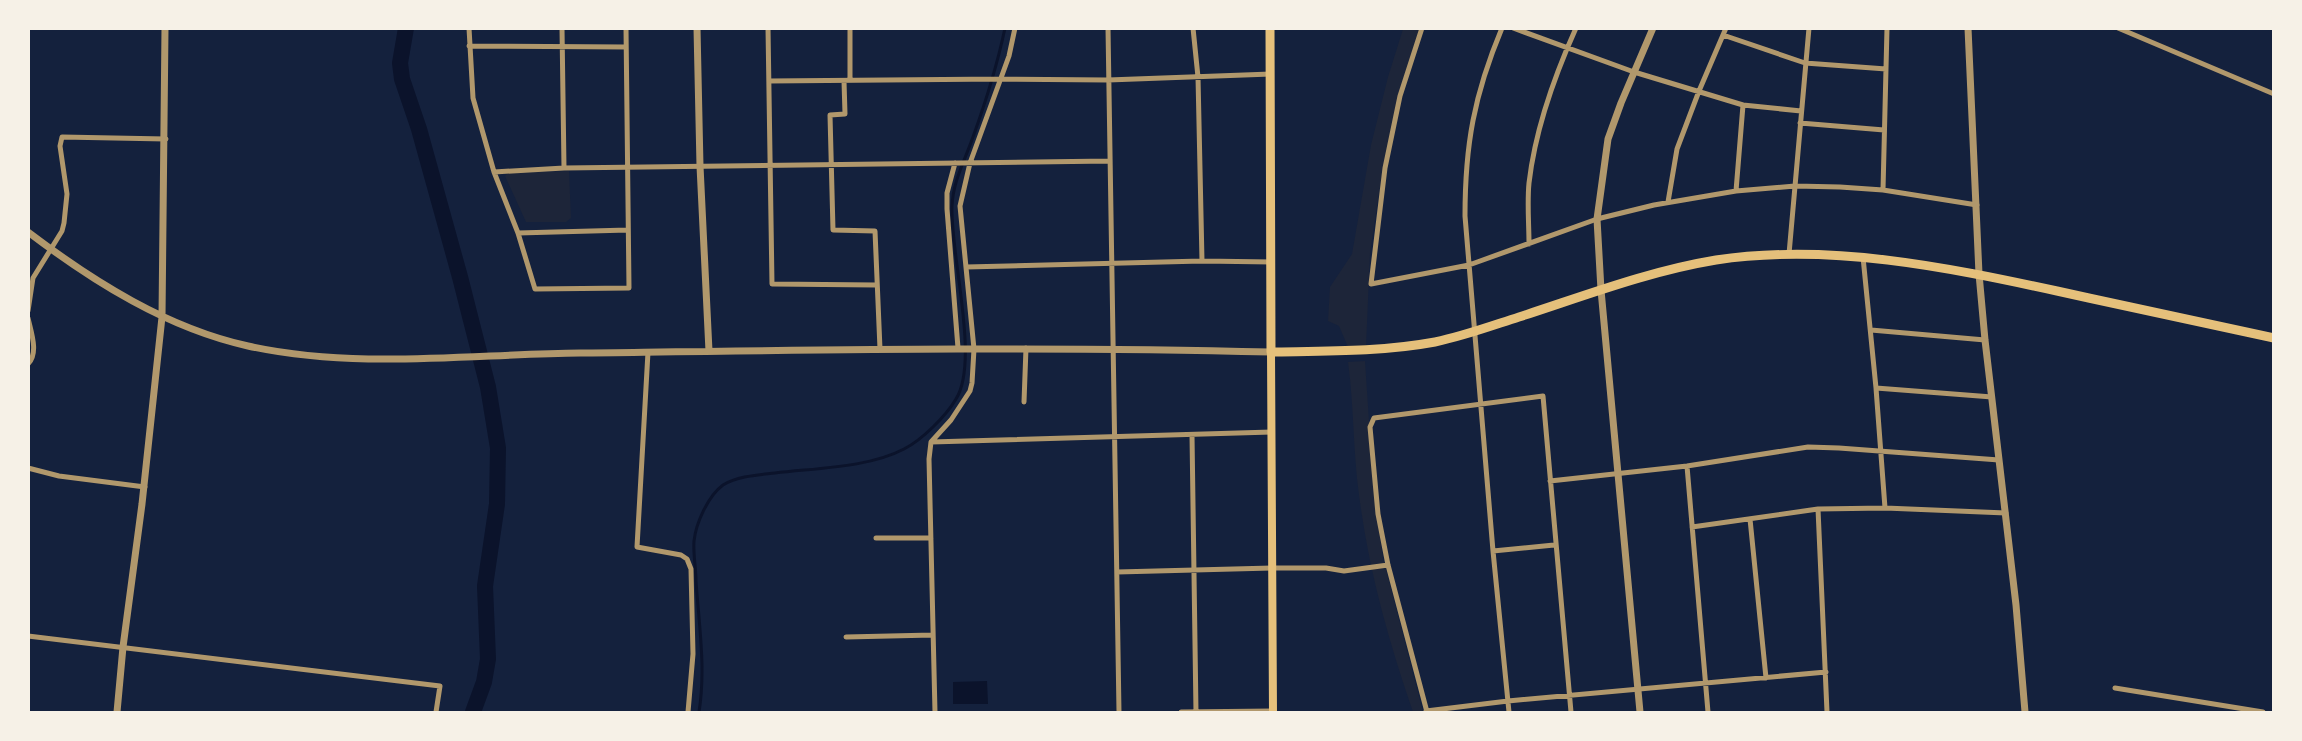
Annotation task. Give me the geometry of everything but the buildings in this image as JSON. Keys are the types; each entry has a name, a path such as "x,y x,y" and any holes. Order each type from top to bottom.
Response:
{"highway":[{"path":"1270,28 1271,352 1357,351 1436,342 1474,332 1650,275 1717,260 1789,254 1863,257 1979,274 2274,338"}],"main road":[{"path":"1271,352 1273,712"}],"street":[{"path":"117,712 123,647 145,487 162,317 166,139 165,28"},
{"path":"469,28 473,98 494,172 518,232 535,290 629,288 626,28"},
{"path":"562,28 564,168"},
{"path":"697,28 700,166 709,351"},
{"path":"768,28 772,284 876,285"},
{"path":"850,28 844,114 830,115 833,230 875,231 880,349"},
{"path":"935,712 929,459 931,442 951,420 970,391 974,349 960,216 962,193 970,163 1001,79 1015,28"},
{"path":"1108,28 1119,712"},
{"path":"1193,28 1198,77 1202,261"},
{"path":"1422,28 1400,96 1385,168 1371,284 1469,265 1597,219 1668,202 1736,191 1795,186 1840,187 1883,190 1977,205"},
{"path":"1502,28 1479,87 1469,138 1465,189 1474,332 1509,712"},
{"path":"1513,28 1634,72 1743,105 1801,111"},
{"path":"1529,244 1529,185 1536,146 1567,48 1576,28"},
{"path":"1640,712 1601,290 1597,219 1608,139 1653,28"},
{"path":"1668,202 1677,149 1726,28"},
{"path":"1789,254 1809,28"},
{"path":"1883,190 1887,28"},
{"path":"1968,28 1979,274 2016,605 2025,712"},
{"path":"2118,28 2274,94"},
{"path":"2140,38 2142,28"},
{"path":"1723,35 1805,63 1886,69"},
{"path":"469,45 626,47"},
{"path":"769,81 1108,80 1271,74"},
{"path":"1736,191 1743,105"},
{"path":"1800,123 1884,130"},
{"path":"28,311 31,278 62,231 67,204 60,146 63,137 166,139"},
{"path":"494,172 564,168 1110,161"},
{"path":"955,163 947,193 947,209 958,348"},
{"path":"518,232 628,230"},
{"path":"28,232 115,291 162,317 225,340 289,353 359,358 530,353 958,348 1113,348 1271,352"},
{"path":"1863,257 1885,508"},
{"path":"966,267 1202,261 1272,262"},
{"path":"28,318 34,351 33,359 28,364"},
{"path":"1871,330 1985,340"},
{"path":"1024,402 1026,348"},
{"path":"648,352 637,547 681,555 687,559 691,568 693,654 688,712"},
{"path":"1876,388 1992,398"},
{"path":"1571,712 1569,696 1554,545 1543,396 1374,418 1370,427 1378,514 1388,565 1426,712 1508,701 1569,696 1638,689 1705,684 1826,672"},
{"path":"931,442 1272,432"},
{"path":"1192,435 1196,712"},
{"path":"1550,481 1687,466 1808,447 2000,460"},
{"path":"1687,466 1707,712"},
{"path":"28,468 59,476 145,487"},
{"path":"1692,527 1818,509 1885,508 2006,513"},
{"path":"1818,509 1827,712"},
{"path":"1750,519 1766,678"},
{"path":"876,538 931,538"},
{"path":"1493,551 1554,545"},
{"path":"1117,572 1273,568 1326,568 1344,571 1388,565"},
{"path":"846,637 933,635"},
{"path":"28,636 440,686 436,712"},
{"path":"2115,688 2263,712"},
{"path":"1181,712 1273,712"}],"shaded area":[{"path":"1403,29 1420,29 1381,180 1370,253 1366,347 1348,347 1339,326 1328,321 1330,287 1352,254 1371,145"},
{"path":"569,171 571,218 566,222 526,222 505,176 508,173"},
{"path":"1365,361 1374,497 1383,558 1423,712 1413,712 1395,658 1380,605 1363,523 1348,362"},
{"path":"987,681 988,704 953,704 953,682"}],"waterway":[{"path":"406,28 400,63 402,79 419,129 460,277 488,387 498,448 497,504 485,586 488,659 484,682 473,712"},
{"path":"699,712 702,663 694,541 700,518 712,496 723,485 742,478 858,464 890,455 911,445 926,434 956,399 963,382 965,334 953,227 953,197 957,179 987,97 1005,28"}]}
